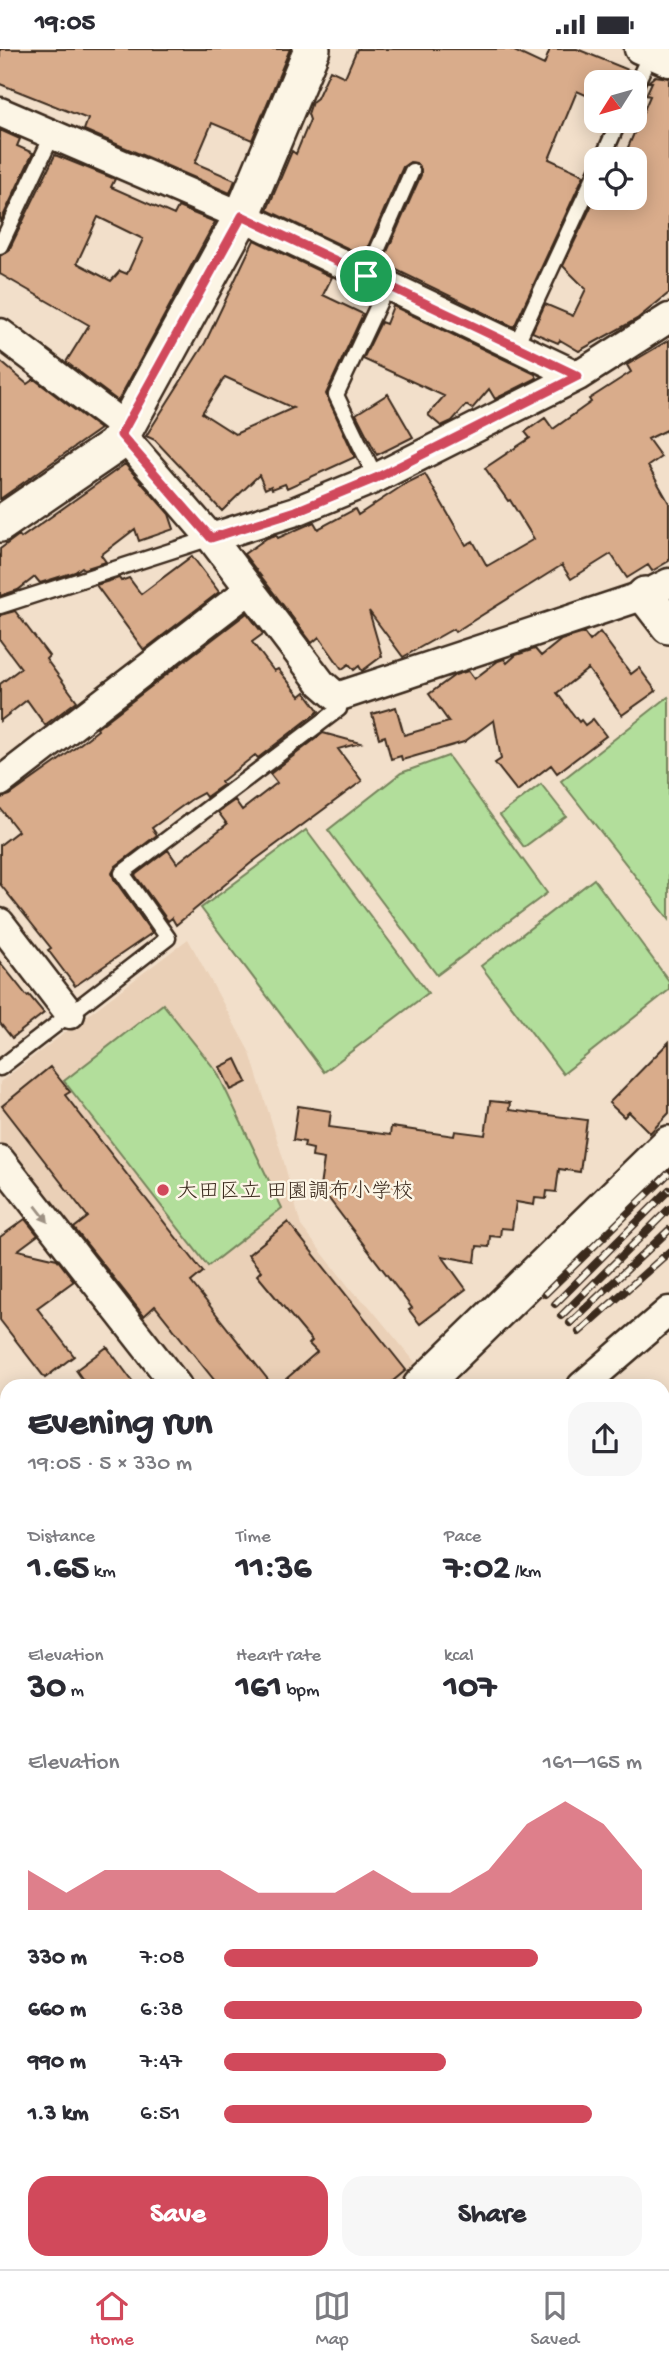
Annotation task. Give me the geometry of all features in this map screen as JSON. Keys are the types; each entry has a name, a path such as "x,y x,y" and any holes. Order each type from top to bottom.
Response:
{"street":[{"path":"0,524 114,446 242,216 312,49"},
{"path":"0,112 242,216 578,376"},
{"path":"211,538 296,511 376,478 578,376 669,318"},
{"path":"0,333 123,431 211,538 321,683 337,697 657,589 669,626"},
{"path":"0,782 250,589"},
{"path":"0,923 70,1014"},
{"path":"428,1379 669,1144"},
{"path":"0,1160 172,1379"},
{"path":"593,1379 669,1311"}],"lane":[{"path":"0,246 53,134"},
{"path":"376,478 336,395 377,281 412,171"},
{"path":"515,347 584,198"},
{"path":"0,606 211,538"},
{"path":"0,1068 168,938 122,873 339,709 337,697"}],"shaded area":[{"name":"大田区立 田園調布小学校","path":"188,939 250,1053 301,1226 353,1292 368,1305 419,1367 405,1379 185,1379 0,1147 0,1082"}],"green space":[{"path":"668,697 669,699 669,919 561,781"},
{"path":"448,756 547,893 437,975 328,830 401,773"},
{"path":"541,784 566,816 524,847 500,815"},
{"path":"306,830 428,993 324,1072 201,908"},
{"path":"594,879 669,981 669,990 563,1074 481,966"},
{"path":"163,1004 217,1072 282,1208 208,1266 64,1081"}],"building":[{"path":"0,49 290,49 252,140 212,123 195,163 235,180 230,193 84,130 88,119 0,84"},
{"path":"357,49 510,49 544,65 550,49 577,49 629,70 584,70 584,94 577,91 549,159 584,175 514,327 382,263 421,175 421,169 416,163 410,162 403,167 364,256 267,210 292,151 296,154 310,120 308,114 312,102 317,98 330,70 345,77"},
{"path":"655,76 669,78 669,293 637,319 579,351 560,340 558,343 532,332 545,304 573,316 586,289 563,266 589,210 647,210 647,147 628,147 634,133 648,133 648,91 652,82 648,82"},
{"path":"0,130 20,139 17,146 33,153 0,223"},
{"path":"55,155 115,179 111,187 174,215 178,207 215,222 118,401 66,362 89,325 0,274 0,256 9,250","holes":["98,217 143,239 127,274 120,271 111,281 77,263"]},
{"path":"254,240 332,277 323,295 363,314 326,394 355,457 287,488 285,484 265,489 259,475 222,511 155,440 146,436 205,343","holes":["225,377 293,408 235,434 202,413"]},
{"path":"393,306 535,374 537,378 495,399 489,389 472,409 466,405 452,421 441,426 428,415 444,396 363,359 381,322 386,324"},
{"path":"669,340 669,429 648,439 661,457 648,466 669,503 669,561 652,571 648,565 627,578 611,554 571,579 562,565 455,632 453,629 403,657 369,611 382,656 362,671 359,666 354,670 349,664 342,669 319,637 312,643 244,554 267,538 276,535 278,538 314,522 318,529 355,509 358,515 425,474 466,545 473,541 487,566 534,539 510,500 508,501 485,468 530,438 525,432 545,418 553,429 591,402 589,399 631,372 627,365"},
{"path":"0,361 27,384 34,379 100,429 0,499"},
{"path":"388,394 413,437 377,455 356,414"},
{"path":"125,464 169,514 174,529 139,541 135,529 101,555 106,562 84,569 82,567 75,572 40,583 35,577 18,590 0,596 0,549 19,535 21,538"},
{"path":"192,556 219,592 144,650 96,585 129,578 141,594"},
{"path":"15,611 49,656 46,659 77,701 45,725 27,700 0,721 0,684 21,668 0,640 0,615"},
{"path":"247,613 263,634 252,642 274,671 278,669 300,696 305,692 319,711 258,758 255,755 206,797 203,793 192,799 152,828 157,835 116,866 112,873 114,879 152,933 75,986 48,950 51,948 0,884 0,845 18,831 0,808 0,798 10,795 58,761"},
{"path":"600,632 631,674 639,668 656,691 622,715 588,669 557,693 579,722 581,720 585,725 593,719 606,736 557,773 551,765 517,791 495,763 501,759 494,720 464,742 402,760 401,756 391,759 385,736 379,738 372,714 396,707 404,735 449,722 429,694 455,675 468,671 474,679 498,661 504,659 507,663 516,655 535,649 541,656 561,640 584,633 590,641"},
{"path":"323,733 360,743 338,749 362,781 251,863 176,925 172,918 168,921 135,875 168,850 177,863 227,824 218,812 235,800 242,810 277,783 270,774"},
{"path":"0,962 44,1013 12,1038 0,1023"},
{"path":"669,1042 669,1113 650,1133 629,1112 624,1117 609,1103"},
{"path":"236,1059 247,1082 231,1090 220,1067"},
{"path":"50,1067 70,1092 65,1095 203,1272 191,1282 267,1379 213,1379 155,1306 144,1316 74,1228 88,1217 2,1106"},
{"path":"490,1101 510,1103 509,1110 587,1120 580,1172 559,1169 556,1192 547,1191 546,1199 535,1198 534,1205 516,1202 512,1229 501,1228 500,1237 490,1236 489,1247 477,1246 475,1262 442,1256 466,1289 420,1324 409,1310 412,1308 320,1187 324,1159 312,1157 313,1149 304,1147 305,1142 293,1140 298,1106 331,1111 329,1127 390,1135 391,1127 454,1136 455,1131 485,1135"},
{"path":"25,1219 38,1235 18,1250 57,1259 74,1281 37,1308 74,1356 45,1378 0,1320 0,1237"},
{"path":"288,1222 406,1370 395,1379 286,1379 317,1352 309,1344 312,1341 257,1275 261,1271 248,1255"},
{"path":"107,1347 131,1379 82,1379 76,1370"}],"railway":[{"path":"545,1294 669,1173"},
{"path":"555,1304 669,1190"},
{"path":"561,1316 669,1209"},
{"path":"570,1323 669,1230"},
{"path":"579,1332 669,1252"}],"place":[{"name":"大田区立 田園調布小学校","path":"163,1190"}],"route":[{"path":"242,216 366,276 578,376 376,478 296,511 211,538 165,482 121,435 242,216"}]}
